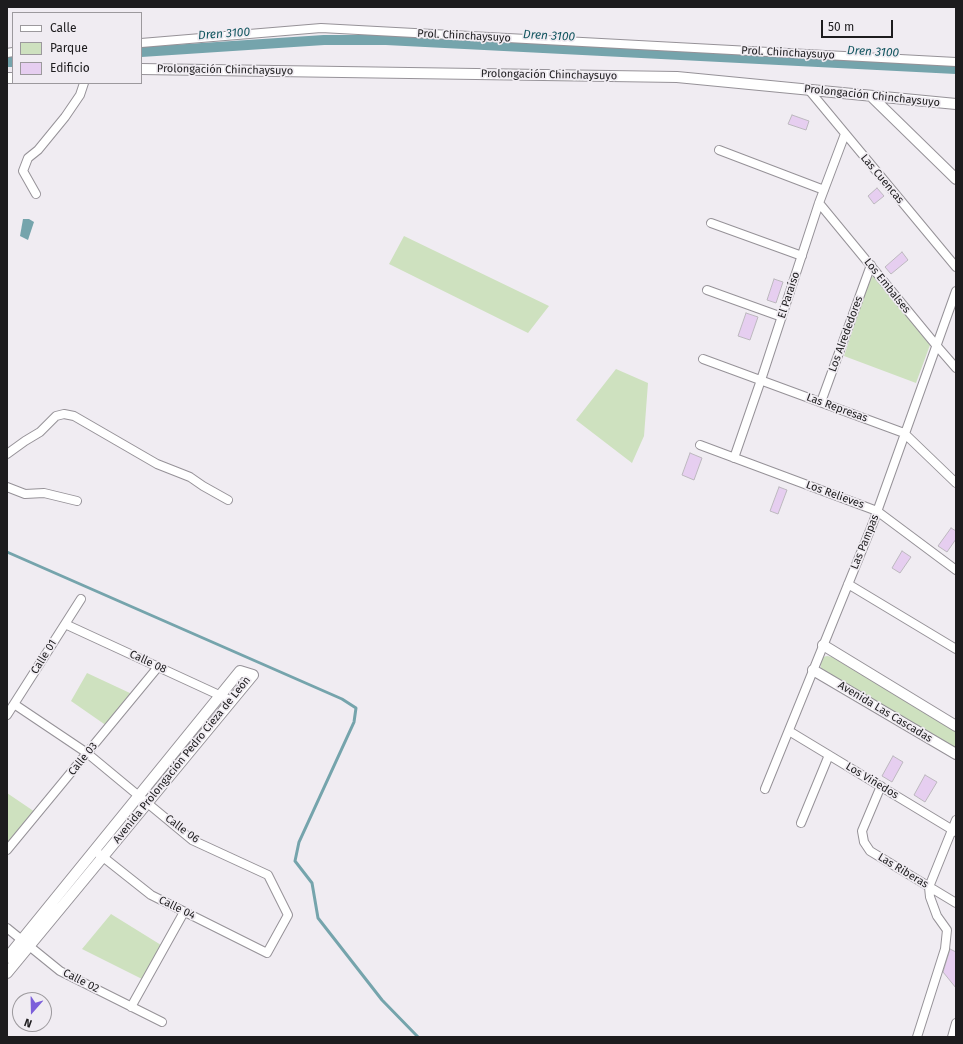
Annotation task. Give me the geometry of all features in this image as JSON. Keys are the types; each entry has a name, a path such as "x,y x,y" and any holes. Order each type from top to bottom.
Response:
{"street":[{"name":"Prol. Chinchaysuyo","path":"142,43 321,28 956,62"},
{"name":"Prolongación Chinchaysuyo","path":"142,70 677,77 956,104"},
{"path":"36,194 23,171 28,158 38,150 65,116 80,95 84,84"},
{"name":"Las Cuencas","path":"809,90 956,267"},
{"path":"871,96 956,179"},
{"name":"El Paraíso","path":"734,458 819,203 845,134"},
{"path":"718,150 824,190"},
{"name":"Los Embalses","path":"819,203 936,346 956,368"},
{"path":"711,223 802,256"},
{"name":"Los Alrededores","path":"821,402 871,265"},
{"path":"707,290 782,316"},
{"name":"Las Pampas","path":"765,789 877,511 956,291"},
{"name":"Las Represas","path":"703,359 904,433 956,483"},
{"path":"7,454 40,432 56,416 64,414 74,416 157,464 190,477 228,500"},
{"name":"Los Relieves","path":"700,445 877,511 956,570"},
{"path":"7,487 25,494 44,493 77,501"},
{"path":"848,584 956,649"},
{"name":"Calle 01","path":"7,715 81,599"},
{"name":"Calle 08","path":"65,624 232,701"},
{"path":"823,645 956,726"},
{"name":"Calle 03","path":"7,850 158,667"},
{"name":"Avenida Las Cascadas","path":"813,670 956,754"},
{"name":"Avenida Prolongación Pedro Cieza de León","path":"7,958 26,943 103,857 253,675 240,671 220,695 94,850 26,943 7,973"},
{"name":"Calle 06","path":"14,704 87,753 192,840 268,875 288,915 267,953"},
{"name":"Los Viñedos","path":"789,730 954,831"},
{"path":"801,823 829,755"},
{"name":"Las Riberas","path":"881,786 862,831 864,842 870,851 956,903"},
{"path":"917,1037 945,949 947,930 937,916 930,897 929,887 954,831 956,820"},
{"name":"Calle 04","path":"94,850 151,895 267,953"},
{"path":"131,1007 184,912"},
{"name":"Calle 02","path":"7,928 60,971 162,1022"},
{"path":"952,1037 956,1023"}],"green space":[{"path":"404,236 549,306 528,333 389,264"},
{"path":"875,275 930,345 916,383 844,356 870,278"},
{"path":"616,369 648,383 644,436 632,463 576,420"},
{"path":"823,657 832,657 956,731 956,749 825,671 821,668 820,663"},
{"path":"87,673 132,694 107,726 71,701"},
{"path":"7,793 35,812 7,846"},
{"path":"111,914 161,945 142,979 82,949"}],"water":[{"path":"23,219 29,219 34,222 28,240 20,236"}],"building":[{"path":"792,115 809,121 806,130 788,124"},
{"path":"877,188 884,196 874,204 868,196"},
{"path":"902,252 908,260 891,274 885,267"},
{"path":"774,279 783,282 776,303 767,300"},
{"path":"746,313 758,317 750,340 738,336"},
{"path":"690,453 702,458 694,480 682,475"},
{"path":"779,487 787,490 778,514 770,511"},
{"path":"951,528 956,531 956,539 947,552 938,546"},
{"path":"902,551 911,557 900,573 892,568"},
{"path":"893,756 903,762 892,782 882,776"},
{"path":"925,775 937,782 925,802 914,795"},
{"path":"950,949 956,952 956,988 943,972"}],"waterway":[{"name":"Dren 3100","path":"142,52 324,40 386,40 956,69"},
{"name":"Dren 3100","path":"7,62 12,62"},
{"path":"7,552 342,699 356,708 354,722 299,842 295,861 312,883 318,918 382,1000 418,1037"}]}
